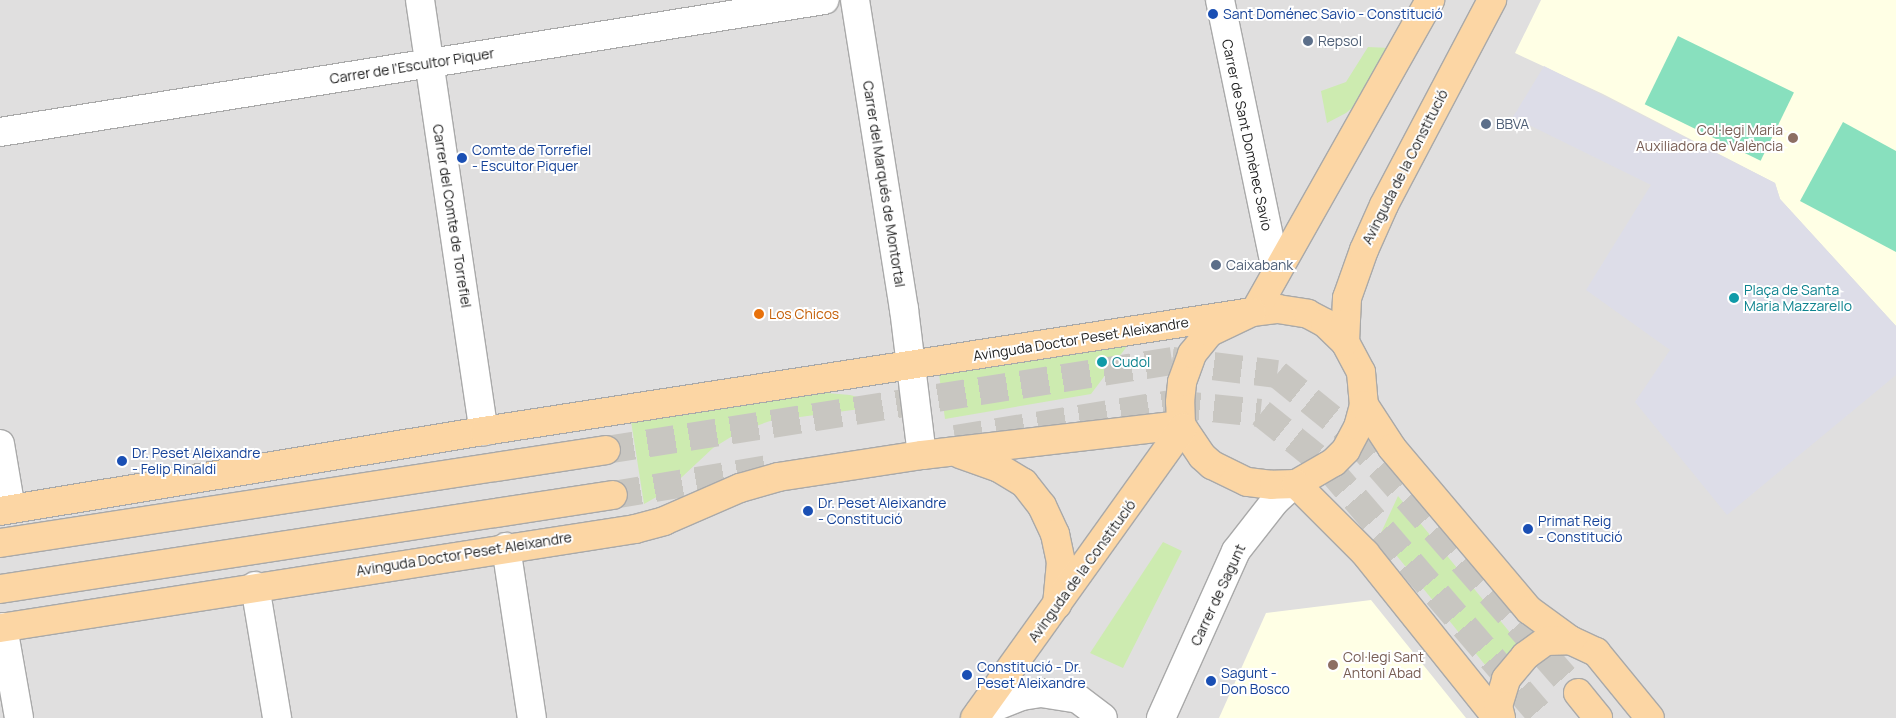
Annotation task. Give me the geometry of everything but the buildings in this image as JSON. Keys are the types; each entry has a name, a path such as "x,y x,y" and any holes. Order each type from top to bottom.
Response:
{"main road":[{"path":"1345,342 1361,372 1364,405 1358,427 1346,450 1334,462 1295,484 1247,482 1228,473 1202,456 1182,427 1182,382 1192,354 1210,332 1253,311 1430,0"},
{"name":"Avinguda de la Constitució","path":"1345,342 1347,298 1364,250 1384,206 1492,0"},
{"name":"Avinguda Doctor Peset Aleixandre","path":"5,510 484,431 911,367 1253,311 1278,309 1308,314 1325,323 1345,342"},
{"path":"1364,405 1392,448 1529,610 1570,640 1596,652 1650,718"},
{"name":"Avinguda Doctor Peset Aleixandre","path":"2,627 506,547 635,529 664,520 740,488 778,477 922,456 1182,427"},
{"name":"Avinguda de la Constitució","path":"977,715 1057,606 1182,427"},
{"path":"0,543 606,450"},
{"path":"955,452 998,468 1024,483 1042,506 1055,534 1061,562 1057,606"},
{"path":"1295,484 1365,553 1497,718"},
{"path":"0,589 613,495"},
{"path":"1502,718 1498,706 1506,679 1525,656 1546,641 1570,640"},
{"path":"1578,693 1598,718"}],"street":[{"name":"Carrer del Comte de Torrefiel","path":"420,0 484,431"},
{"name":"Carrer de l'Escultor Piquer","path":"0,132 824,0"},
{"name":"Carrer del Marqués de Montortal","path":"855,0 911,367"},
{"name":"Carrer de Sant Domènec Savio","path":"1220,0 1276,270"},
{"path":"911,367 922,456"},
{"path":"0,444 5,510"},
{"name":"Carrer de Sagunt","path":"1161,718 1236,551 1270,507 1295,484"},
{"path":"506,547 532,718"},
{"path":"255,586 277,718"},
{"path":"2,627 19,718"},
{"name":"Avinguda de la Constitució","path":"977,715 1022,696 1041,693 1078,699 1103,718"}],"shaded area":[{"path":"0,0 1896,0 1896,718 0,718"},
{"name":"Col·legi Maria Auxiliadora de València","path":"1541,0 1896,0 1896,326 1780,199 1775,183 1603,94 1515,53"},
{"name":"Plaça de Santa Maria Mazzarello","path":"1544,66 1775,183 1780,199 1896,326 1896,375 1727,515 1635,402 1670,350 1586,290 1651,185 1513,117"},
{"name":"Col·legi Sant Antoni Abad","path":"1371,600 1466,718 1219,718 1266,613"}],"green space":[{"path":"1678,36 1794,93 1761,161 1645,104"},
{"path":"1368,47 1390,48 1358,103 1346,113 1327,123 1321,91 1346,82"},
{"path":"1843,122 1896,151 1896,252 1800,201"},
{"path":"1131,341 1091,394 945,419 939,374"},
{"path":"815,392 850,395 865,399 867,403 860,409 770,421 739,432 713,448 667,491 644,504 631,421"},
{"path":"1398,496 1521,646 1501,663 1497,674 1494,676 1380,535"},
{"path":"1163,542 1182,551 1123,668 1090,653"}],"tunnel":[{"path":"606,450 1172,361 1277,374 1352,435 1578,693"},
{"path":"955,439 1172,404 1261,413 1328,467 1543,718"},
{"path":"613,495 774,468"}],"place":[{"name":"Sant Doménec Savio - Constitució","path":"1213,14"},
{"name":"Repsol","path":"1308,41"},
{"name":"BBVA","path":"1486,124"},
{"name":"Col·legi Maria Auxiliadora de València","path":"1793,138"},
{"name":"Comte de Torrefiel - Escultor Piquer","path":"462,158"},
{"name":"Caixabank","path":"1216,265"},
{"name":"Plaça de Santa Maria Mazzarello","path":"1734,298"},
{"name":"Los Chicos","path":"759,314"},
{"name":"Cudol","path":"1102,362"},
{"name":"Dr. Peset Aleixandre - Felip Rinaldi","path":"122,461"},
{"name":"Dr. Peset Aleixandre - Constitució","path":"808,511"},
{"name":"Primat Reig - Constitució","path":"1528,529"},
{"name":"Col·legi Sant Antoni Abad","path":"1333,665"},
{"name":"Constitució - Dr. Peset Aleixandre","path":"967,675"},
{"name":"Sagunt - Don Bosco","path":"1211,681"}]}
